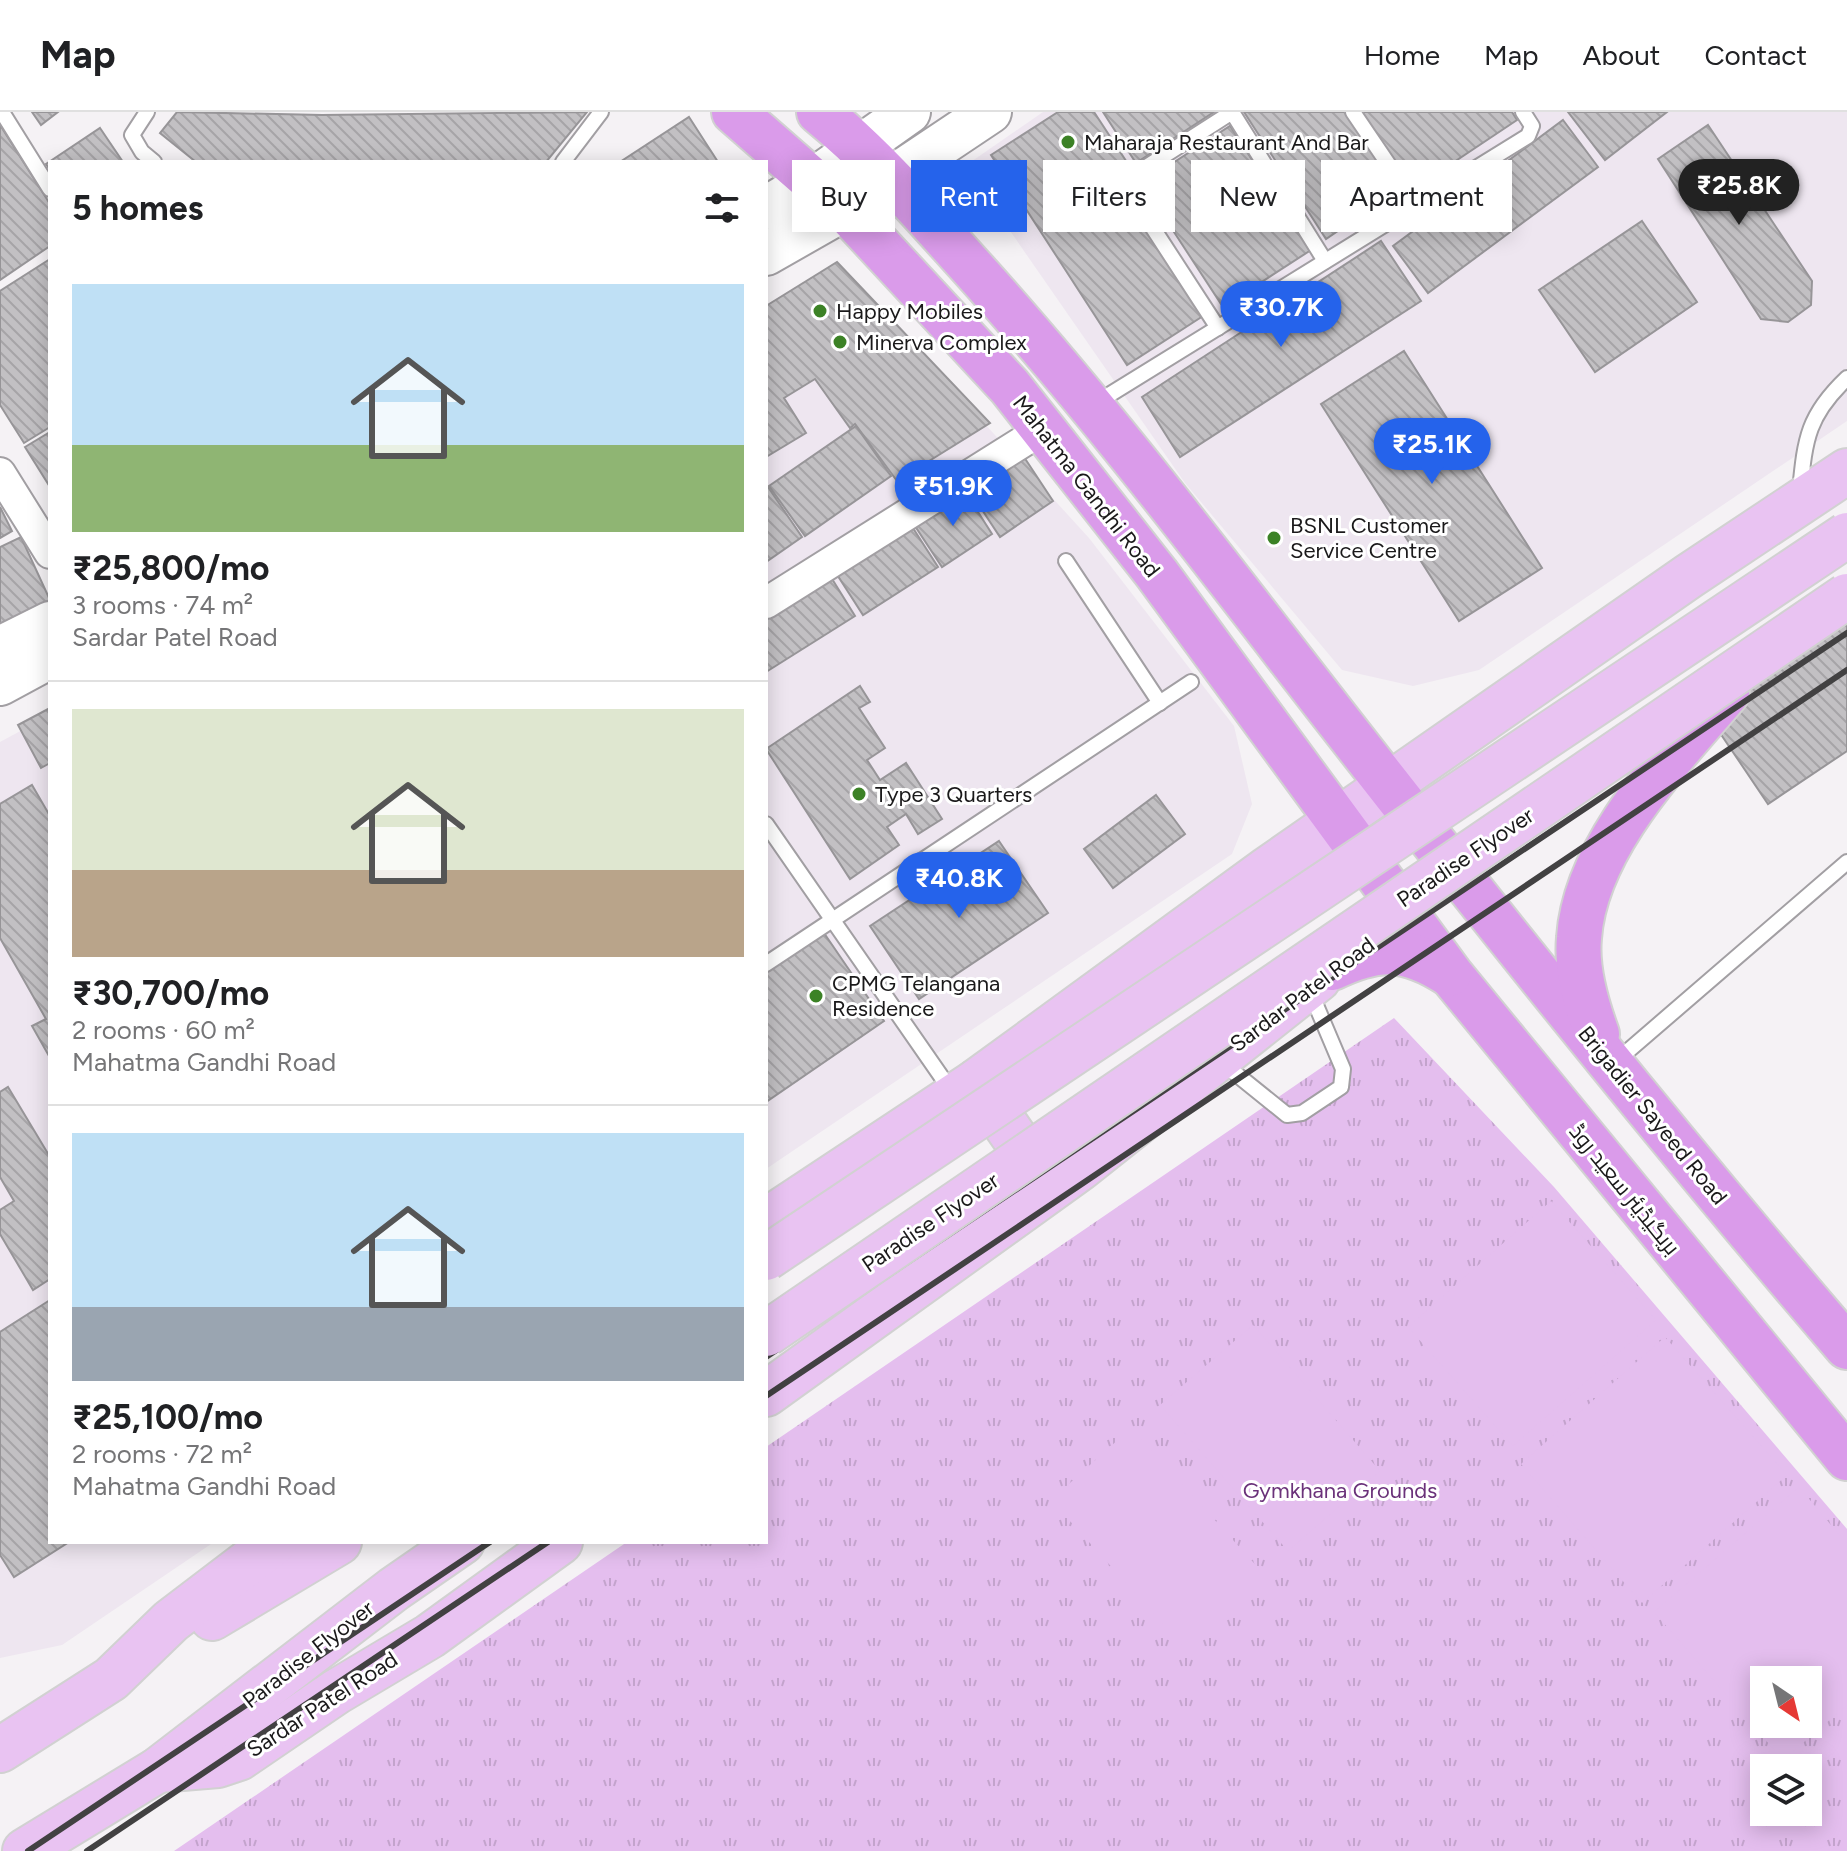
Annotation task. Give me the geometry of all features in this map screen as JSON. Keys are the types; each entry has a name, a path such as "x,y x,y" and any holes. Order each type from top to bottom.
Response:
{"highway":[{"name":"Mahatma Gandhi Road","path":"734,112 792,162"},
{"path":"819,112 873,160"},
{"path":"895,184 1090,406 1191,529 1388,786"},
{"name":"Mahatma Gandhi Road","path":"866,232 1010,387 1157,574 1408,916"},
{"path":"1610,1059 1581,977 1579,936 1591,887 1610,845 1641,796 1727,693"},
{"name":"Brigadier Sayeed Road","path":"1388,786 1610,1059 1694,1168 1847,1347"},
{"name":"بریگیڈیئر سعید روڈ","path":"1408,916 1451,975 1847,1458"},
{"path":"1320,977 1361,954 1393,951 1424,958 1451,975"}],"main road":[{"path":"839,160 909,112"},
{"path":"895,176 990,112"},
{"path":"768,207 792,193"},
{"path":"768,253 805,232"},
{"path":"768,1220 965,1089 1388,786 1847,471"},
{"path":"1782,514 1840,609"},
{"path":"768,1257 1847,535"},
{"name":"Sardar Patel Road","path":"768,1393 1050,1189 1320,977 1727,693 1840,609"},
{"name":"Paradise Flyover","path":"768,1333 1840,609"},
{"path":"0,648 48,624"},
{"path":"0,684 48,658"},
{"path":"965,1089 1050,1189"},
{"path":"111,1679 171,1621 272,1544"},
{"path":"0,1750 111,1679 336,1544"},
{"name":"Paradise Flyover","path":"158,1770 394,1589 459,1544"},
{"name":"Sardar Patel Road","path":"25,1851 158,1770 218,1765 239,1758 336,1692 430,1636 557,1544"}],"street":[{"path":"768,602 1043,429"},
{"path":"0,473 48,550"}],"lane":[{"path":"2,112 48,186"},
{"path":"147,112 132,135 142,152 152,160"},
{"path":"565,160 601,112"},
{"path":"1218,328 1123,182 1232,112 1325,261"},
{"path":"1353,112 1386,160"},
{"path":"1489,160 1528,136 1532,126 1523,112"},
{"path":"1090,406 1372,232"},
{"path":"1782,514 1805,436 1822,402 1847,378"},
{"path":"1066,561 1160,703"},
{"path":"768,963 1191,682"},
{"path":"768,827 833,920 965,1089"},
{"path":"1610,1059 1847,862"},
{"path":"1217,1058 1287,1115 1302,1113 1341,1087 1343,1069 1320,977"}],"shaded area":[{"path":"1043,112 1847,112 1847,421 1479,670 1413,686 1342,670 1185,483 1011,232 1027,232 1027,160 974,160"},
{"path":"837,262 1089,538 1234,726 1252,804 1232,854 768,1168 768,304"},
{"path":"48,716 48,1544 211,1544 62,1645 0,1658 0,742"}],"green space":[{"name":"Gymkhana Grounds","path":"1394,1018 1554,1187 1847,1529 1847,1851 174,1851 624,1544 768,1544 768,1446"},
{"path":"1551,1201 1656,1320 1513,1446 1408,1327"},
{"path":"1253,1325 1380,1471 1288,1551 1160,1405"},
{"path":"1665,1337 1787,1475 1642,1603 1521,1464"},
{"path":"1131,1428 1263,1573 1182,1645 1051,1500"},
{"path":"1799,1487 1847,1544 1847,1705 1822,1726 1822,1666 1750,1666 1750,1722 1654,1612"},
{"path":"1764,1738 1809,1738 1790,1754 1778,1754"}],"building":[{"path":"32,112 58,112 41,125"},
{"path":"177,112 322,115 587,112 548,160 194,160 160,133"},
{"path":"1058,112 1094,112 1125,160 1043,160 1043,232 1148,232 1203,316 1127,365 1027,211 1027,160 994,160 991,155"},
{"path":"1103,112 1214,112 1141,160 1134,160"},
{"path":"1244,112 1345,112 1379,160 1321,160 1321,231 1305,206 1305,160 1275,160"},
{"path":"1361,112 1512,112 1517,120 1457,160 1392,160"},
{"path":"1568,112 1667,112 1605,160"},
{"path":"689,117 717,160 623,160"},
{"path":"1563,120 1598,167 1512,231 1512,160 1509,160"},
{"path":"0,125 48,201 48,247 0,280"},
{"path":"1708,125 1812,281 1811,305 1788,322 1761,319 1658,159"},
{"path":"1230,126 1252,160 1191,160 1191,232 1299,232 1311,250 1223,307 1174,232 1175,162"},
{"path":"100,128 122,160 52,160"},
{"path":"1642,221 1697,302 1595,372 1539,290"},
{"path":"1321,232 1336,232 1326,239"},
{"path":"1412,232 1510,232 1428,293 1393,246"},
{"path":"1381,241 1421,301 1180,457 1142,397"},
{"path":"48,260 48,428 24,443 0,405 0,291"},
{"name":"Minerva Complex","path":"837,262 990,423 897,481 855,424 850,428 815,379 784,398 806,433 768,456 768,305"},
{"path":"1404,351 1542,568 1459,621 1321,404"},
{"path":"856,426 891,476 805,536 769,486"},
{"path":"48,433 48,484 25,447"},
{"path":"1020,451 1053,501 1000,537 967,487"},
{"path":"768,487 802,537 768,561"},
{"path":"964,490 992,534 942,567 913,523"},
{"path":"0,507 12,531 0,538"},
{"path":"911,525 938,567 863,615 836,573"},
{"path":"21,537 48,601 0,625 0,547"},
{"path":"829,574 855,616 768,671 768,613"},
{"path":"1847,589 1847,751 1768,804 1693,693"},
{"name":"Type 3 Quarters","path":"860,686 870,702 859,708 885,748 867,760 880,780 906,763 942,819 918,834 906,814 887,827 899,845 850,879 768,748"},
{"path":"48,709 48,764 41,768 18,725"},
{"path":"32,785 48,813 48,1054 32,1026 46,1019 0,938 0,804"},
{"path":"1156,795 1185,834 1113,888 1084,849"},
{"path":"999,841 1048,913 919,999 870,926"},
{"name":"CPMG Telangana Residence","path":"824,933 884,1021 768,1101 768,971"},
{"path":"8,1087 48,1154 48,1280 33,1290 0,1234 0,1210 14,1201 0,1177 0,1092"},
{"path":"48,1301 48,1544 66,1544 14,1577 0,1555 0,1332"}],"railway":[{"path":"768,1356 1847,633"},
{"path":"768,1395 1847,670"},
{"path":"28,1851 487,1544"},
{"path":"87,1851 545,1544"}],"place":[{"name":"Maharaja Restaurant And Bar","path":"1068,142"},
{"name":"Happy Mobiles","path":"820,311"},
{"name":"Minerva Complex","path":"840,342"},
{"name":"BSNL Customer Service Centre","path":"1274,538"},
{"name":"Type 3 Quarters","path":"859,794"},
{"name":"CPMG Telangana Residence","path":"816,996"}]}
